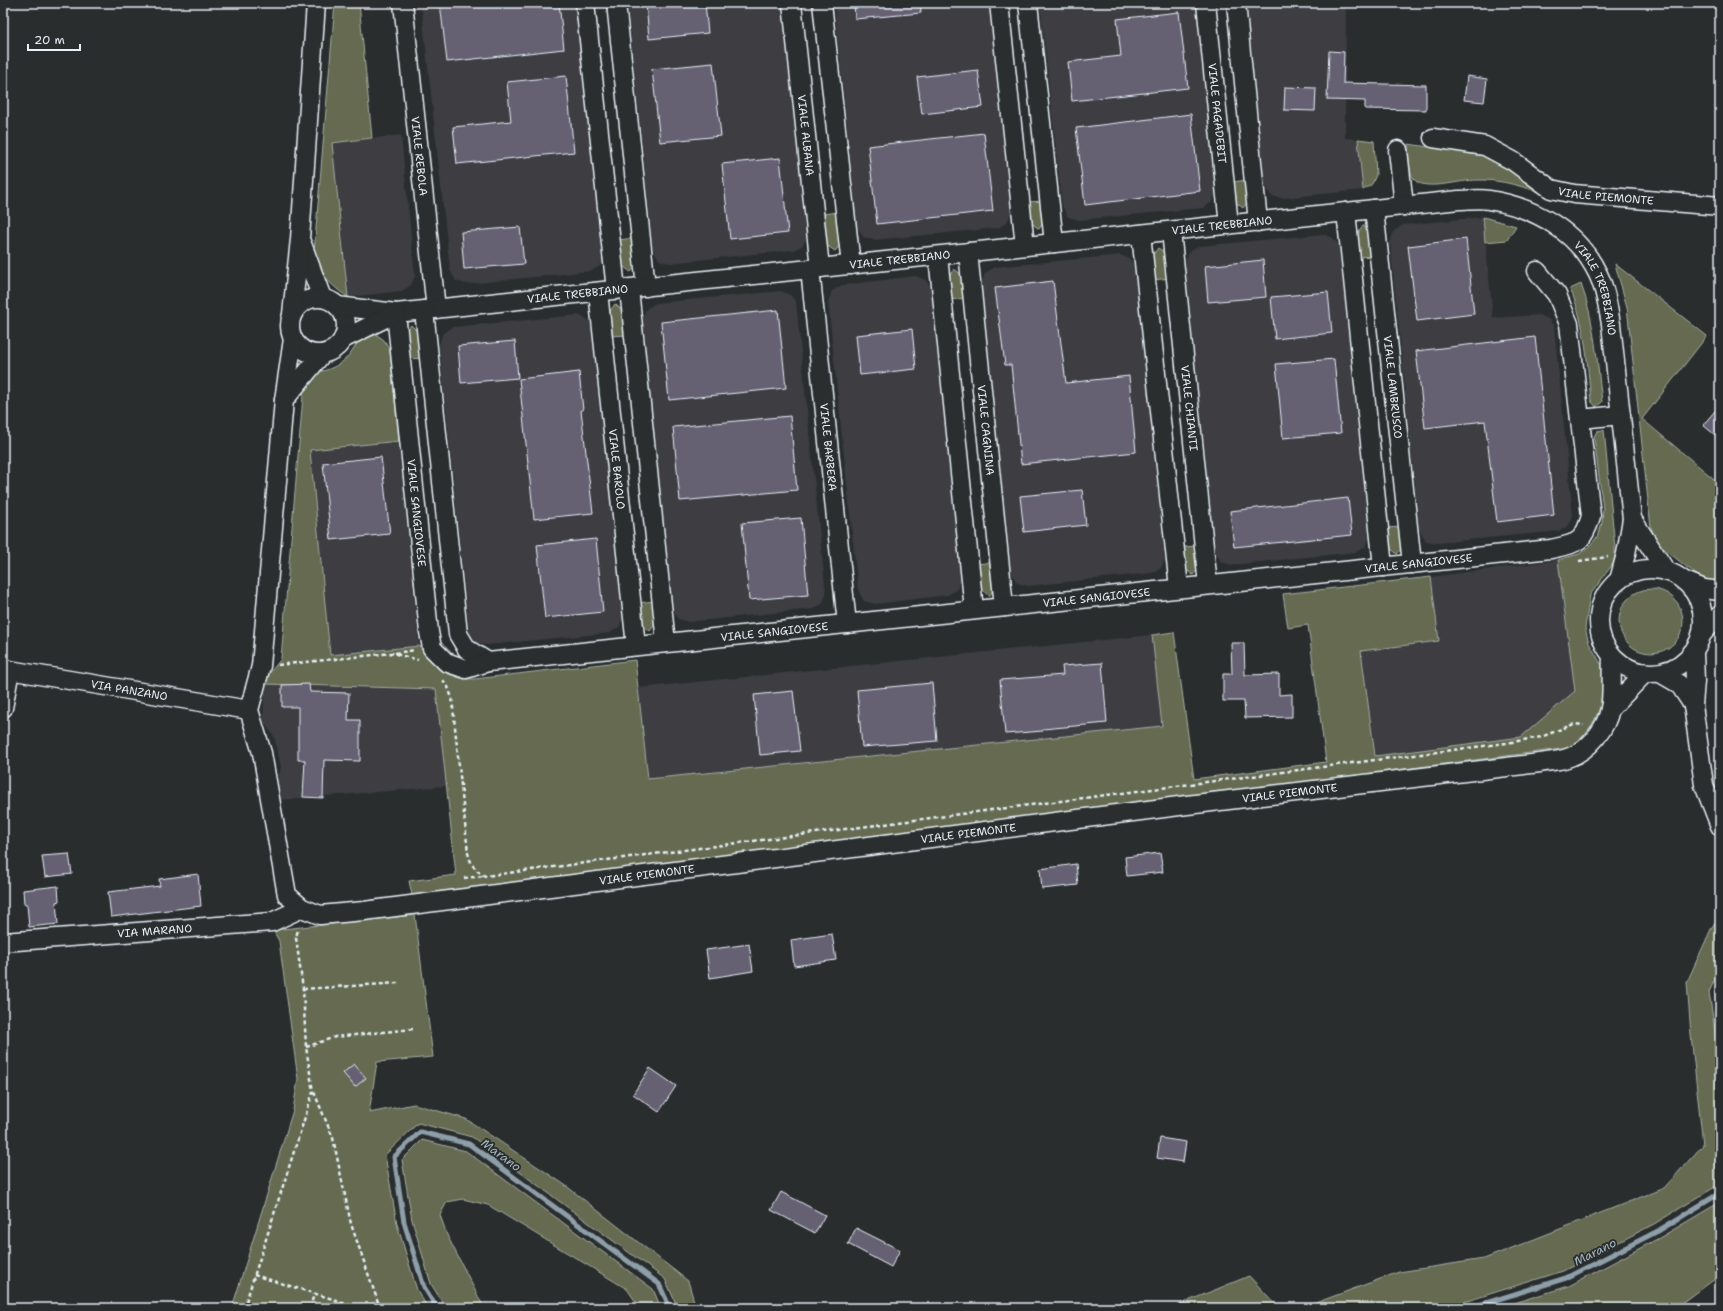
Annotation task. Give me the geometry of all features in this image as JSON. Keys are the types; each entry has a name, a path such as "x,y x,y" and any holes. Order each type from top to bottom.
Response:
{"street":[{"path":"300,239 330,302 343,313 346,322 346,330 343,339 338,346 331,351 322,354 314,354 305,351 298,346 290,331 300,239 316,3"},
{"name":"VIALE REBOLA","path":"403,3 430,310"},
{"path":"586,3 631,288"},
{"path":"616,3 631,288 666,643"},
{"name":"VIALE ALBANA","path":"792,3 815,269"},
{"path":"822,3 851,265"},
{"path":"999,3 1025,246"},
{"path":"1028,3 1054,243"},
{"name":"VIALE PAGADEBIT","path":"1206,3 1229,225"},
{"path":"1236,3 1258,222"},
{"name":"VIALE PIEMONTE","path":"1433,138 1485,146 1513,161 1551,189 1574,194 1720,206"},
{"path":"1398,150 1404,206"},
{"name":"VIALE TREBBIANO","path":"330,302 396,313 1459,200 1488,200 1518,206 1545,218 1569,234 1587,255 1599,275 1607,299 1632,518 1626,554 1619,580"},
{"name":"VIALE LAMBRUSCO","path":"1374,209 1412,564"},
{"path":"1346,212 1383,567"},
{"name":"VIALE CHIANTI","path":"1171,231 1208,586"},
{"path":"1141,234 1179,588"},
{"name":"VIALE CAGNINA","path":"968,252 1004,607"},
{"path":"938,256 974,610"},
{"name":"VIALE BARBERA","path":"815,269 846,624"},
{"name":"VIALE SANGIOVESE","path":"396,313 429,632 432,648 446,662 466,669 488,662 1551,549 1576,543 1583,536 1590,516 1569,324 1556,295 1537,271"},
{"name":"VIALE BAROLO","path":"598,292 636,646"},
{"path":"292,314 304,301 330,302"},
{"path":"430,310 458,634 467,649 488,662"},
{"name":"VIALE TREBBIANO","path":"343,339 396,313"},
{"path":"249,710 261,666 284,400 293,339"},
{"path":"284,400 322,354"},
{"path":"1580,419 1621,415"},
{"name":"VIALE TREBBIANO","path":"1632,518 1666,571"},
{"path":"1693,705 1679,684 1652,673 1633,670 1612,656 1603,642 1599,625 1600,608 1607,593 1619,580 1633,572 1649,569 1666,571 1684,581 1704,589 1720,591"},
{"path":"1684,581 1694,592 1700,605 1703,619 1702,634"},
{"path":"1652,673 1673,669 1685,662 1694,652 1702,634 1720,615"},
{"path":"1694,652 1695,681 1693,705 1704,785 1720,826"},
{"name":"VIALE PIEMONTE","path":"249,710 262,753 287,896 302,908 320,915 364,911 1187,805 1540,763 1569,758 1582,752 1592,744 1610,709 1612,656"},
{"name":"VIA PANZANO","path":"3,708 7,669 249,710"},
{"name":"VIALE PIEMONTE","path":"1610,709 1652,673"},
{"name":"VIA MARANO","path":"3,942 272,922 302,908"}],"path":[{"path":"261,666 432,648"},
{"path":"392,653 419,660"},
{"path":"440,675 448,687 452,698 468,853 471,864 478,872 486,876"},
{"path":"464,878 1506,743 1541,737 1574,724 1583,725 1600,731"},
{"path":"302,908 296,938 303,989 306,1047 313,1092 334,1138 351,1224 380,1308"},
{"path":"303,989 399,983"},
{"path":"306,1047 336,1037 413,1029"},
{"path":"244,1308 313,1092"},
{"path":"254,1275 362,1308"},
{"path":"310,1308 314,1294"},
{"path":"374,1308 377,1301"}],"shaded area":[{"path":"421,3 577,3 604,256 600,266 591,271 467,284 456,281 450,270"},
{"path":"627,3 783,3 807,235 803,245 794,250 670,263 659,260 653,249"},
{"path":"834,3 989,3 1011,213 1007,222 998,228 874,240 863,237 857,226"},
{"path":"1040,3 1197,3 1216,193 1212,202 1203,208 1079,220 1068,217 1062,206"},
{"path":"1247,3 1346,3 1345,138 1358,139 1363,190 1282,198 1271,196 1264,184"},
{"path":"401,135 415,276 411,285 402,291 348,297 332,143"},
{"path":"1483,217 1493,318 1539,315 1548,319 1554,326 1573,516 1569,525 1560,531 1437,543 1426,541 1419,529 1390,242 1394,231 1403,225"},
{"path":"1324,234 1333,238 1339,245 1369,538 1365,547 1356,552 1232,565 1221,562 1215,551 1185,263 1189,252 1199,246"},
{"path":"1120,255 1130,259 1135,266 1165,559 1161,568 1152,573 1028,586 1017,583 1011,572 981,284 985,273 995,267"},
{"path":"916,276 925,280 931,287 961,580 957,589 948,595 875,604 864,601 858,590 828,302 832,291 842,285"},
{"path":"781,291 790,295 796,302 826,595 822,604 813,609 689,622 678,619 672,608 642,320 646,309 656,303"},
{"path":"578,315 587,319 593,325 623,618 619,627 610,633 486,645 475,643 469,631 439,344 443,333 453,327"},
{"path":"399,441 419,646 330,655 310,450"},
{"path":"1558,560 1575,691 1521,737 1375,756 1361,651 1439,641 1431,577"},
{"path":"1152,635 1162,726 648,779 638,688"},
{"path":"265,684 436,689 447,786 280,800 277,781 281,767 274,736 263,721"}],"green space":[{"path":"335,3 359,3 372,138 332,143 348,297 335,288 326,278 319,266 314,252"},
{"path":"1358,139 1374,141 1376,175 1372,184 1363,190"},
{"path":"1408,144 1484,155 1507,163 1549,195 1514,184 1486,180 1470,180 1437,185 1417,182 1410,170"},
{"path":"1248,180 1250,199 1243,208 1234,201 1232,182"},
{"path":"1044,201 1046,219 1039,229 1029,221 1027,202"},
{"path":"839,212 842,243 835,251 825,244 822,214"},
{"path":"1483,217 1516,226 1507,240 1485,242"},
{"path":"1363,225 1372,235 1374,256 1357,257 1355,237"},
{"path":"635,238 638,263 631,272 621,265 618,240"},
{"path":"1158,248 1168,255 1170,278 1153,280 1151,257"},
{"path":"1615,264 1707,336 1642,419 1720,484 1720,585 1702,579 1659,545 1651,528 1627,307"},
{"path":"954,269 965,277 967,298 949,300 947,279"},
{"path":"1581,284 1586,298 1597,357 1602,402 1596,407 1591,401 1583,330 1570,289"},
{"path":"615,304 625,313 627,335 611,336 608,314"},
{"path":"411,325 421,335 423,358 406,359 403,336"},
{"path":"377,335 384,340 390,350 399,441 310,450 330,655 419,646 443,671 457,677 475,679 635,660 648,779 1162,726 1152,635 1174,632 1194,779 1326,762 1308,625 1288,628 1283,594 1431,577 1439,641 1361,651 1375,756 1521,737 1575,691 1558,560 1579,554 1589,547 1597,537 1602,523 1603,509 1594,437 1597,431 1604,430 1615,561 1590,595 1585,628 1589,643 1605,671 1603,701 1593,723 1582,738 1569,748 412,895 409,881 456,875 436,689 265,684 264,680 281,659 304,384 310,374 336,366 345,360 358,342 369,336"},
{"path":"1403,527 1405,544 1397,554 1388,546 1386,528"},
{"path":"1198,546 1200,566 1193,575 1184,568 1182,547"},
{"path":"994,562 997,585 989,596 979,587 977,564"},
{"path":"1645,589 1657,589 1674,598 1681,609 1683,621 1681,633 1674,644 1657,653 1645,653 1633,648 1624,639 1619,627 1619,615 1624,603 1633,594"},
{"path":"655,601 657,621 650,631 641,623 638,603"},
{"path":"415,915 433,1057 377,1062 369,1113 414,1104 466,1119 565,1185 688,1281 696,1308 678,1308 665,1279 472,1137 418,1123 385,1155 397,1224 417,1290 428,1308 232,1308 293,1110 298,1079 279,941 273,930"},
{"path":"1720,915 1720,969 1709,992 1720,1063 1720,1184 1654,1224 1563,1271 1445,1308 1302,1308 1399,1272 1484,1259 1664,1188 1703,1145 1687,982 1712,927"},
{"path":"422,1140 466,1151 653,1289 661,1308 640,1308 627,1289 488,1205 463,1199 447,1202 440,1215 447,1235 484,1308 446,1308 431,1284 412,1220 402,1160"},
{"path":"1720,1202 1720,1274 1675,1308 1497,1308 1569,1286 1661,1237"},
{"path":"1249,1276 1279,1308 1171,1308"}],"building":[{"path":"440,3 559,3 564,49 447,62"},
{"path":"646,3 705,3 708,33 649,39"},
{"path":"854,3 920,3 921,13 855,19"},
{"path":"1179,12 1188,88 1072,101 1068,62 1121,56 1117,19"},
{"path":"1329,51 1344,52 1343,83 1426,85 1426,110 1365,109 1365,101 1327,100"},
{"path":"713,63 721,136 660,142 652,69"},
{"path":"978,70 983,107 922,114 917,77"},
{"path":"566,76 574,152 457,164 453,127 511,121 507,82"},
{"path":"1467,76 1487,79 1484,102 1464,100"},
{"path":"1285,87 1316,88 1315,111 1284,110"},
{"path":"1191,114 1200,191 1085,205 1076,128"},
{"path":"984,133 993,211 877,224 868,146"},
{"path":"780,158 788,233 730,239 722,164"},
{"path":"520,227 524,264 464,269 461,232"},
{"path":"1466,239 1474,314 1417,321 1408,246"},
{"path":"1263,260 1266,297 1208,302 1205,266"},
{"path":"1053,281 1066,383 1129,376 1136,452 1021,464 1011,365 1005,365 995,288"},
{"path":"1328,292 1332,333 1275,339 1271,297"},
{"path":"778,310 786,388 669,400 661,322"},
{"path":"912,329 916,369 860,375 856,335"},
{"path":"1535,337 1554,515 1497,522 1485,421 1425,428 1416,351"},
{"path":"515,341 518,378 461,383 458,346"},
{"path":"1334,359 1341,433 1283,438 1276,364"},
{"path":"579,372 583,410 581,410 593,513 534,519 519,379"},
{"path":"1720,405 1720,439 1703,425"},
{"path":"790,416 797,490 680,501 673,427"},
{"path":"381,457 390,534 331,540 323,463"},
{"path":"1082,490 1086,525 1024,532 1020,496"},
{"path":"1348,498 1352,535 1234,547 1230,511"},
{"path":"801,518 808,595 749,600 742,523"},
{"path":"596,539 603,612 545,618 537,545"},
{"path":"1231,643 1244,643 1245,675 1279,674 1279,695 1292,694 1292,717 1245,718 1244,701 1223,701 1223,674 1232,674"},
{"path":"1102,663 1107,723 1005,734 1000,680 1063,675 1062,666"},
{"path":"932,683 937,741 862,747 857,690"},
{"path":"309,684 310,692 349,693 348,720 360,720 360,761 324,760 323,798 303,797 305,760 298,760 298,707 282,707 282,685"},
{"path":"793,691 800,751 760,755 754,695"},
{"path":"1160,853 1163,872 1127,876 1125,857"},
{"path":"69,854 72,874 45,877 42,856"},
{"path":"1076,864 1078,885 1042,889 1040,869"},
{"path":"198,874 201,906 111,917 108,892 160,886 159,879"},
{"path":"58,886 59,901 56,902 58,924 29,927 27,904 24,904 23,890"},
{"path":"832,934 836,960 794,966 791,940"},
{"path":"749,944 753,971 710,978 706,950"},
{"path":"354,1064 366,1078 355,1087 343,1073"},
{"path":"650,1068 676,1086 659,1112 633,1094"},
{"path":"1160,1138 1186,1142 1183,1162 1157,1158"},
{"path":"781,1192 825,1215 815,1233 771,1210"},
{"path":"856,1228 900,1250 891,1267 848,1244"}],"waterway":[{"name":"Marano","path":"1720,987 1717,993 1720,1011"},
{"name":"Marano","path":"437,1308 424,1287 404,1222 394,1157 420,1132 469,1144 659,1284 670,1308"},
{"name":"Marano","path":"1470,1308 1566,1278 1658,1231 1720,1193"}]}
